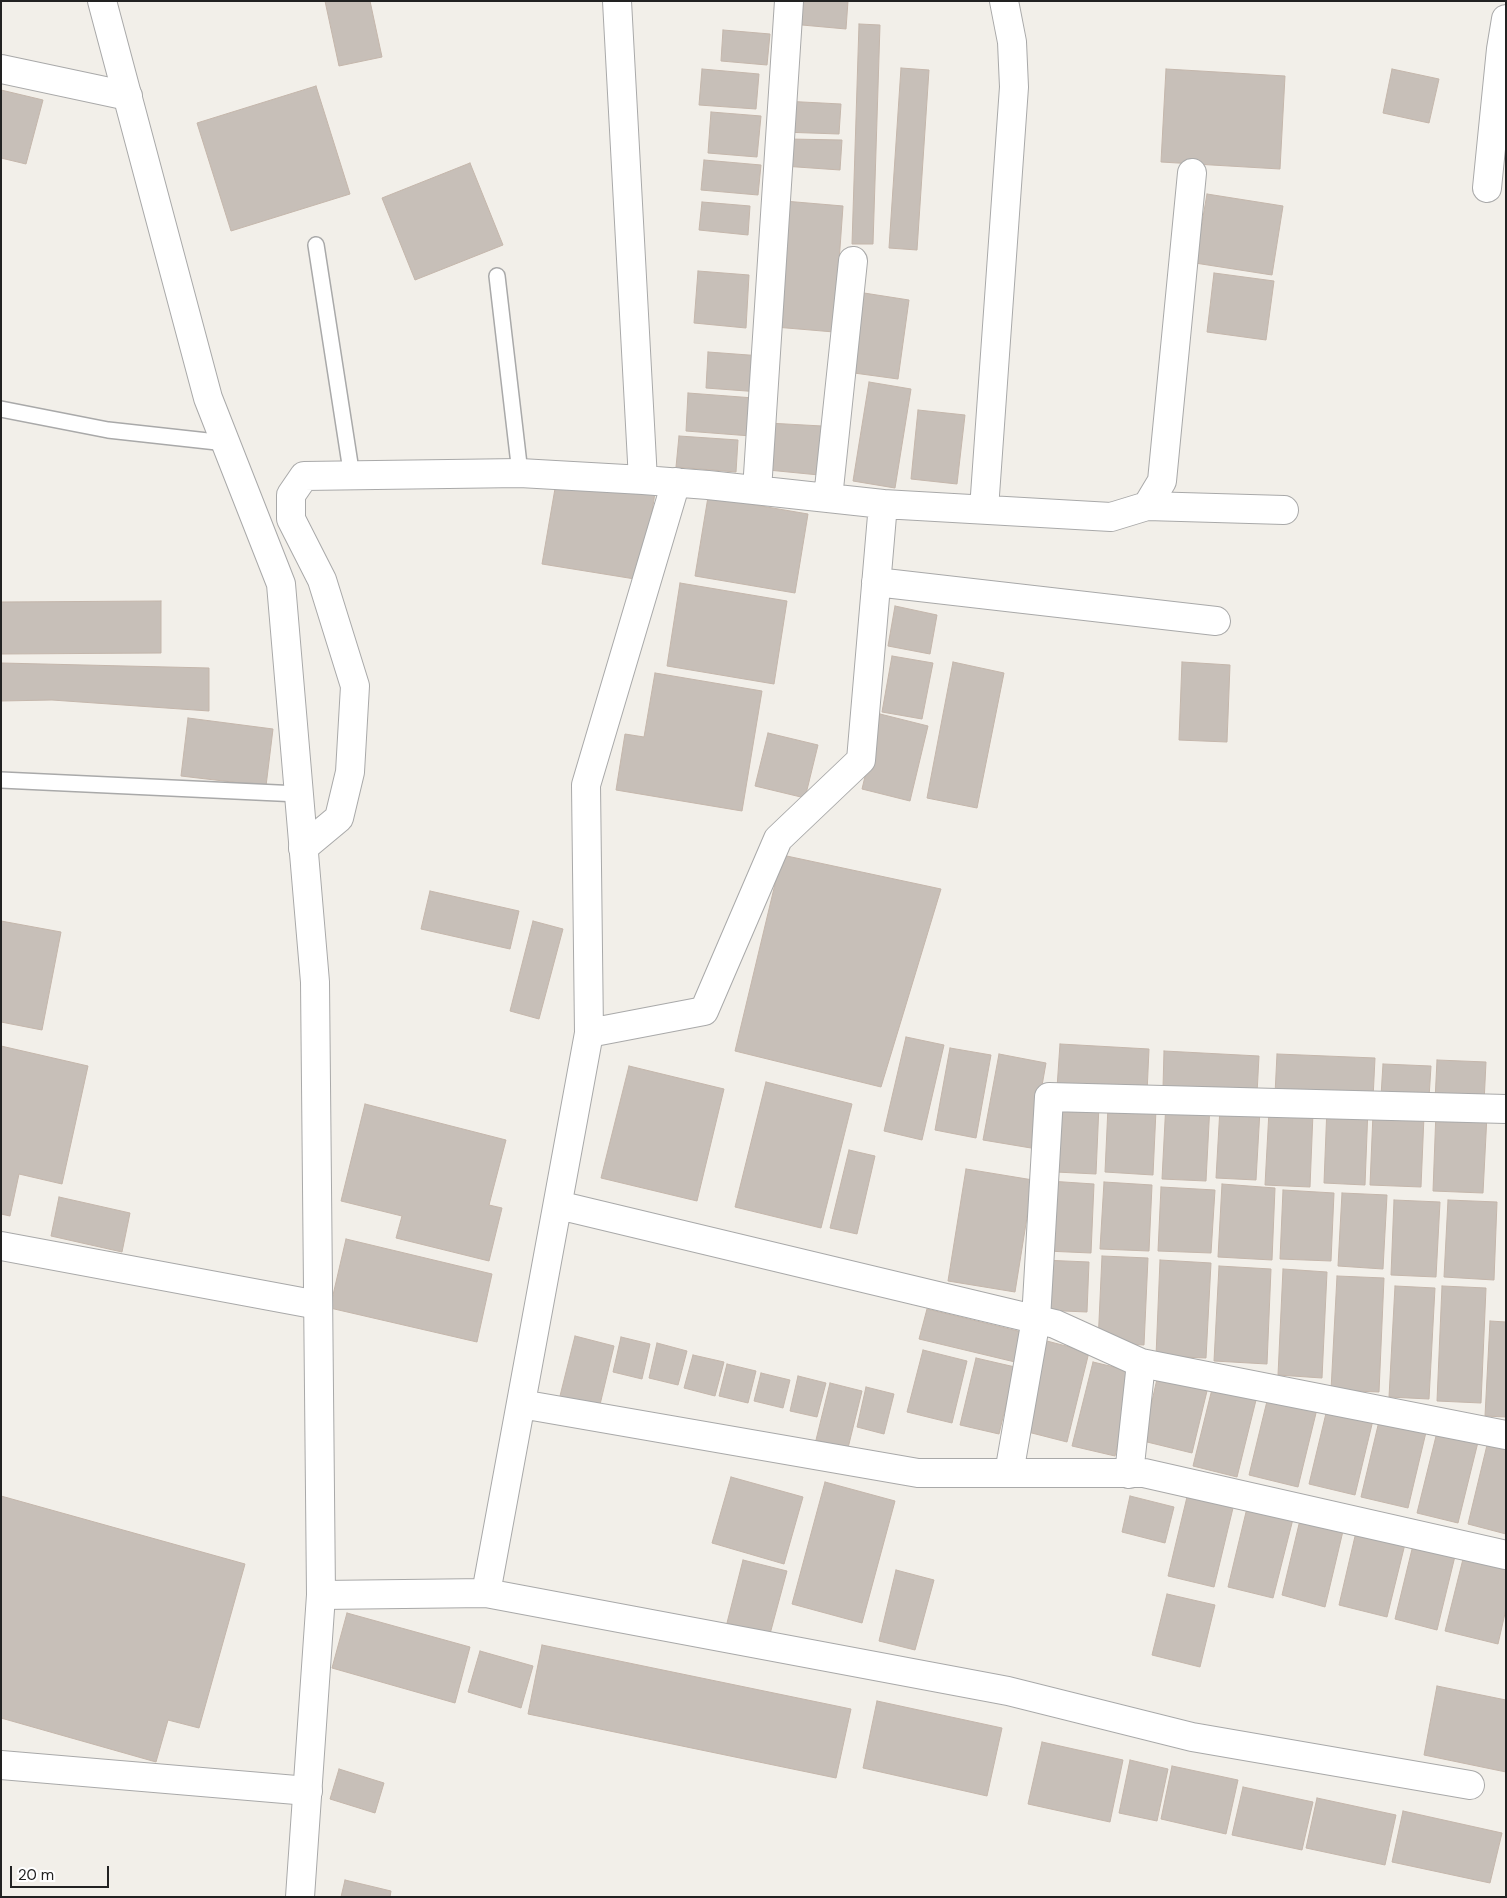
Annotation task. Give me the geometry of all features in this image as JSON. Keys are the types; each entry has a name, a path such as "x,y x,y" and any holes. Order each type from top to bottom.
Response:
{"street":[{"path":"102,1 208,398 281,584 315,982 321,1595 300,1897"},
{"path":"617,1 643,480"},
{"path":"757,490 789,1"},
{"path":"984,509 1014,87 1012,42 1004,1"},
{"path":"1487,188 1501,49 1506,19"},
{"path":"1,69 128,96"},
{"path":"1147,506 1162,481 1192,173"},
{"path":"828,498 852,261"},
{"path":"303,848 338,818 350,772 355,686 322,580 291,519 292,495 304,476 352,477 520,473 676,482 883,504 1112,517 1147,506 1284,510"},
{"path":"486,1593 590,1033 586,785 676,482"},
{"path":"590,1033 704,1011 778,839 861,760 883,504"},
{"path":"876,582 1216,621"},
{"path":"1009,1473 1036,1320 1049,1097 1506,1109"},
{"path":"558,1205 1055,1324 1141,1363 1506,1435"},
{"path":"1,1246 318,1305"},
{"path":"1129,1474 1141,1363"},
{"path":"521,1404 918,1473 1144,1473 1506,1555"},
{"path":"321,1595 486,1593 1008,1691 1192,1737 1470,1785"},
{"path":"1,1765 308,1791"}],"lane":[{"path":"316,245 352,477"},
{"path":"497,276 520,473"},
{"path":"1,409 108,430 226,443"},
{"path":"1,780 299,794"}],"building":[{"path":"325,1 370,1 382,57 339,66"},
{"path":"793,1 848,1 846,29 791,24"},
{"path":"859,24 880,25 873,244 852,244"},
{"path":"723,30 770,34 767,65 721,61"},
{"path":"901,68 929,70 917,250 889,248"},
{"path":"702,69 759,74 756,109 699,105"},
{"path":"1166,69 1285,76 1280,169 1161,162"},
{"path":"1392,69 1439,79 1429,123 1383,113"},
{"path":"316,86 350,194 231,231 197,123"},
{"path":"1,90 43,100 26,164 1,158"},
{"path":"783,101 841,104 839,134 782,132"},
{"path":"711,112 761,116 757,157 708,153"},
{"path":"788,139 842,140 840,170 783,166"},
{"path":"704,160 761,165 758,195 701,190"},
{"path":"470,163 503,245 415,280 382,198"},
{"path":"1207,194 1283,206 1272,275 1195,263"},
{"path":"784,201 843,206 834,332 775,327"},
{"path":"702,202 750,206 748,235 699,230"},
{"path":"698,271 749,275 746,328 694,323"},
{"path":"1214,273 1274,281 1266,340 1207,332"},
{"path":"864,293 909,300 898,379 854,373"},
{"path":"708,352 762,356 760,392 706,388"},
{"path":"869,382 911,389 895,488 853,481"},
{"path":"688,393 754,398 751,436 686,431"},
{"path":"918,410 965,415 957,484 911,479"},
{"path":"768,423 822,426 819,475 768,470"},
{"path":"679,436 738,440 736,472 676,467"},
{"path":"557,477 655,493 641,580 542,564"},
{"path":"708,497 808,514 795,593 695,576"},
{"path":"680,583 787,601 774,684 667,666"},
{"path":"161,601 161,653 1,654 1,602"},
{"path":"895,606 937,615 930,654 888,646"},
{"path":"892,656 933,663 922,719 882,712"},
{"path":"953,662 1004,673 977,808 927,798"},
{"path":"1182,662 1230,665 1227,742 1179,740"},
{"path":"1,663 209,668 209,711 52,700 1,701"},
{"path":"655,673 762,691 742,811 616,790 625,734 644,737"},
{"path":"880,714 928,726 910,801 862,789"},
{"path":"188,718 273,729 266,786 181,776"},
{"path":"768,733 818,745 805,798 755,786"},
{"path":"782,855 941,889 881,1087 735,1051"},
{"path":"430,891 519,911 510,949 421,929"},
{"path":"1,921 61,932 42,1030 1,1022"},
{"path":"533,921 563,929 539,1019 510,1011"},
{"path":"906,1037 944,1045 922,1140 884,1131"},
{"path":"1060,1044 1149,1049 1147,1093 1057,1088"},
{"path":"1,1046 88,1066 62,1184 19,1174 10,1216 1,1214"},
{"path":"950,1048 991,1055 976,1138 935,1130"},
{"path":"1164,1051 1259,1056 1257,1094 1163,1088"},
{"path":"999,1054 1046,1063 1031,1148 983,1140"},
{"path":"1277,1054 1375,1058 1373,1099 1275,1094"},
{"path":"1437,1060 1486,1062 1484,1103 1435,1101"},
{"path":"1383,1064 1431,1066 1429,1098 1381,1096"},
{"path":"629,1066 724,1089 697,1201 601,1178"},
{"path":"766,1082 852,1104 821,1228 735,1207"},
{"path":"1166,1102 1210,1104 1206,1181 1162,1179"},
{"path":"1059,1103 1099,1105 1096,1174 1056,1172"},
{"path":"365,1104 506,1140 489,1205 502,1208 489,1261 396,1238 402,1216 341,1201"},
{"path":"1108,1107 1156,1110 1153,1175 1105,1172"},
{"path":"1327,1107 1368,1108 1365,1185 1324,1183"},
{"path":"1220,1108 1260,1110 1256,1180 1216,1178"},
{"path":"1269,1111 1313,1113 1310,1187 1265,1185"},
{"path":"1436,1112 1487,1115 1483,1193 1433,1191"},
{"path":"1373,1114 1424,1116 1421,1187 1370,1185"},
{"path":"849,1150 875,1156 857,1234 830,1228"},
{"path":"966,1169 1033,1180 1015,1292 948,1281"},
{"path":"1049,1181 1094,1184 1091,1253 1046,1251"},
{"path":"1104,1182 1152,1185 1149,1251 1100,1249"},
{"path":"1222,1184 1275,1188 1272,1260 1218,1257"},
{"path":"1161,1187 1215,1190 1211,1253 1158,1251"},
{"path":"1283,1190 1334,1193 1331,1261 1280,1259"},
{"path":"1342,1193 1387,1195 1383,1269 1338,1266"},
{"path":"59,1197 130,1213 122,1252 51,1236"},
{"path":"1394,1200 1440,1202 1436,1277 1391,1275"},
{"path":"1448,1200 1497,1202 1494,1280 1444,1277"},
{"path":"346,1239 492,1274 477,1342 330,1308"},
{"path":"1102,1256 1148,1258 1144,1345 1098,1343"},
{"path":"1042,1260 1089,1262 1087,1312 1040,1310"},
{"path":"1160,1260 1211,1263 1206,1358 1156,1356"},
{"path":"1219,1266 1271,1269 1267,1364 1214,1361"},
{"path":"1283,1269 1327,1272 1322,1378 1278,1375"},
{"path":"1337,1276 1384,1278 1379,1392 1331,1390"},
{"path":"1395,1286 1435,1288 1429,1399 1389,1397"},
{"path":"1442,1286 1486,1288 1481,1403 1437,1401"},
{"path":"927,1309 1022,1332 1015,1362 919,1339"},
{"path":"1490,1321 1506,1322 1506,1417 1485,1416"},
{"path":"575,1336 614,1346 598,1413 558,1404"},
{"path":"621,1337 650,1344 642,1379 613,1372"},
{"path":"1043,1340 1089,1352 1067,1442 1020,1430"},
{"path":"657,1343 687,1351 678,1385 649,1378"},
{"path":"923,1350 967,1361 952,1423 907,1412"},
{"path":"693,1355 724,1362 715,1396 684,1388"},
{"path":"976,1358 1015,1367 999,1434 960,1425"},
{"path":"1093,1362 1135,1372 1115,1456 1072,1446"},
{"path":"727,1364 756,1371 748,1403 719,1396"},
{"path":"761,1373 790,1380 783,1408 754,1401"},
{"path":"798,1376 826,1383 817,1417 790,1411"},
{"path":"1157,1379 1207,1391 1192,1453 1143,1441"},
{"path":"1214,1381 1258,1392 1237,1477 1193,1466"},
{"path":"830,1383 862,1391 848,1448 816,1440"},
{"path":"866,1387 894,1394 884,1434 857,1427"},
{"path":"1268,1397 1317,1409 1298,1487 1249,1475"},
{"path":"1328,1405 1374,1416 1355,1495 1309,1484"},
{"path":"1380,1417 1427,1428 1408,1508 1361,1497"},
{"path":"1438,1428 1479,1438 1458,1523 1417,1513"},
{"path":"1488,1441 1506,1446 1506,1534 1468,1524"},
{"path":"731,1477 803,1497 784,1564 712,1543"},
{"path":"825,1482 895,1501 862,1623 792,1604"},
{"path":"1,1496 245,1564 199,1728 168,1720 156,1762 1,1718"},
{"path":"1130,1496 1174,1507 1165,1543 1122,1532"},
{"path":"1187,1497 1233,1508 1214,1587 1168,1576"},
{"path":"1247,1508 1293,1519 1273,1598 1228,1587"},
{"path":"1300,1520 1343,1531 1325,1607 1282,1595"},
{"path":"1356,1532 1405,1544 1387,1617 1339,1605"},
{"path":"1414,1541 1456,1552 1437,1630 1395,1619"},
{"path":"1465,1551 1506,1561 1506,1609 1498,1644 1445,1631"},
{"path":"743,1560 787,1571 770,1634 727,1623"},
{"path":"896,1570 934,1580 915,1650 879,1641"},
{"path":"1167,1594 1215,1605 1200,1667 1152,1655"},
{"path":"347,1613 470,1647 455,1703 332,1668"},
{"path":"542,1645 851,1709 836,1778 528,1714"},
{"path":"480,1651 533,1666 521,1708 468,1692"},
{"path":"1437,1686 1506,1700 1506,1772 1424,1755"},
{"path":"877,1701 1002,1728 987,1796 863,1768"},
{"path":"1042,1742 1123,1760 1110,1822 1028,1804"},
{"path":"1130,1760 1168,1769 1157,1821 1119,1813"},
{"path":"1172,1766 1238,1780 1226,1834 1161,1819"},
{"path":"339,1769 384,1783 375,1813 330,1799"},
{"path":"1243,1787 1313,1802 1302,1850 1232,1835"},
{"path":"1317,1798 1396,1815 1385,1865 1306,1848"},
{"path":"1403,1811 1502,1833 1490,1883 1392,1862"},
{"path":"345,1880 391,1891 390,1897 341,1897"}]}
